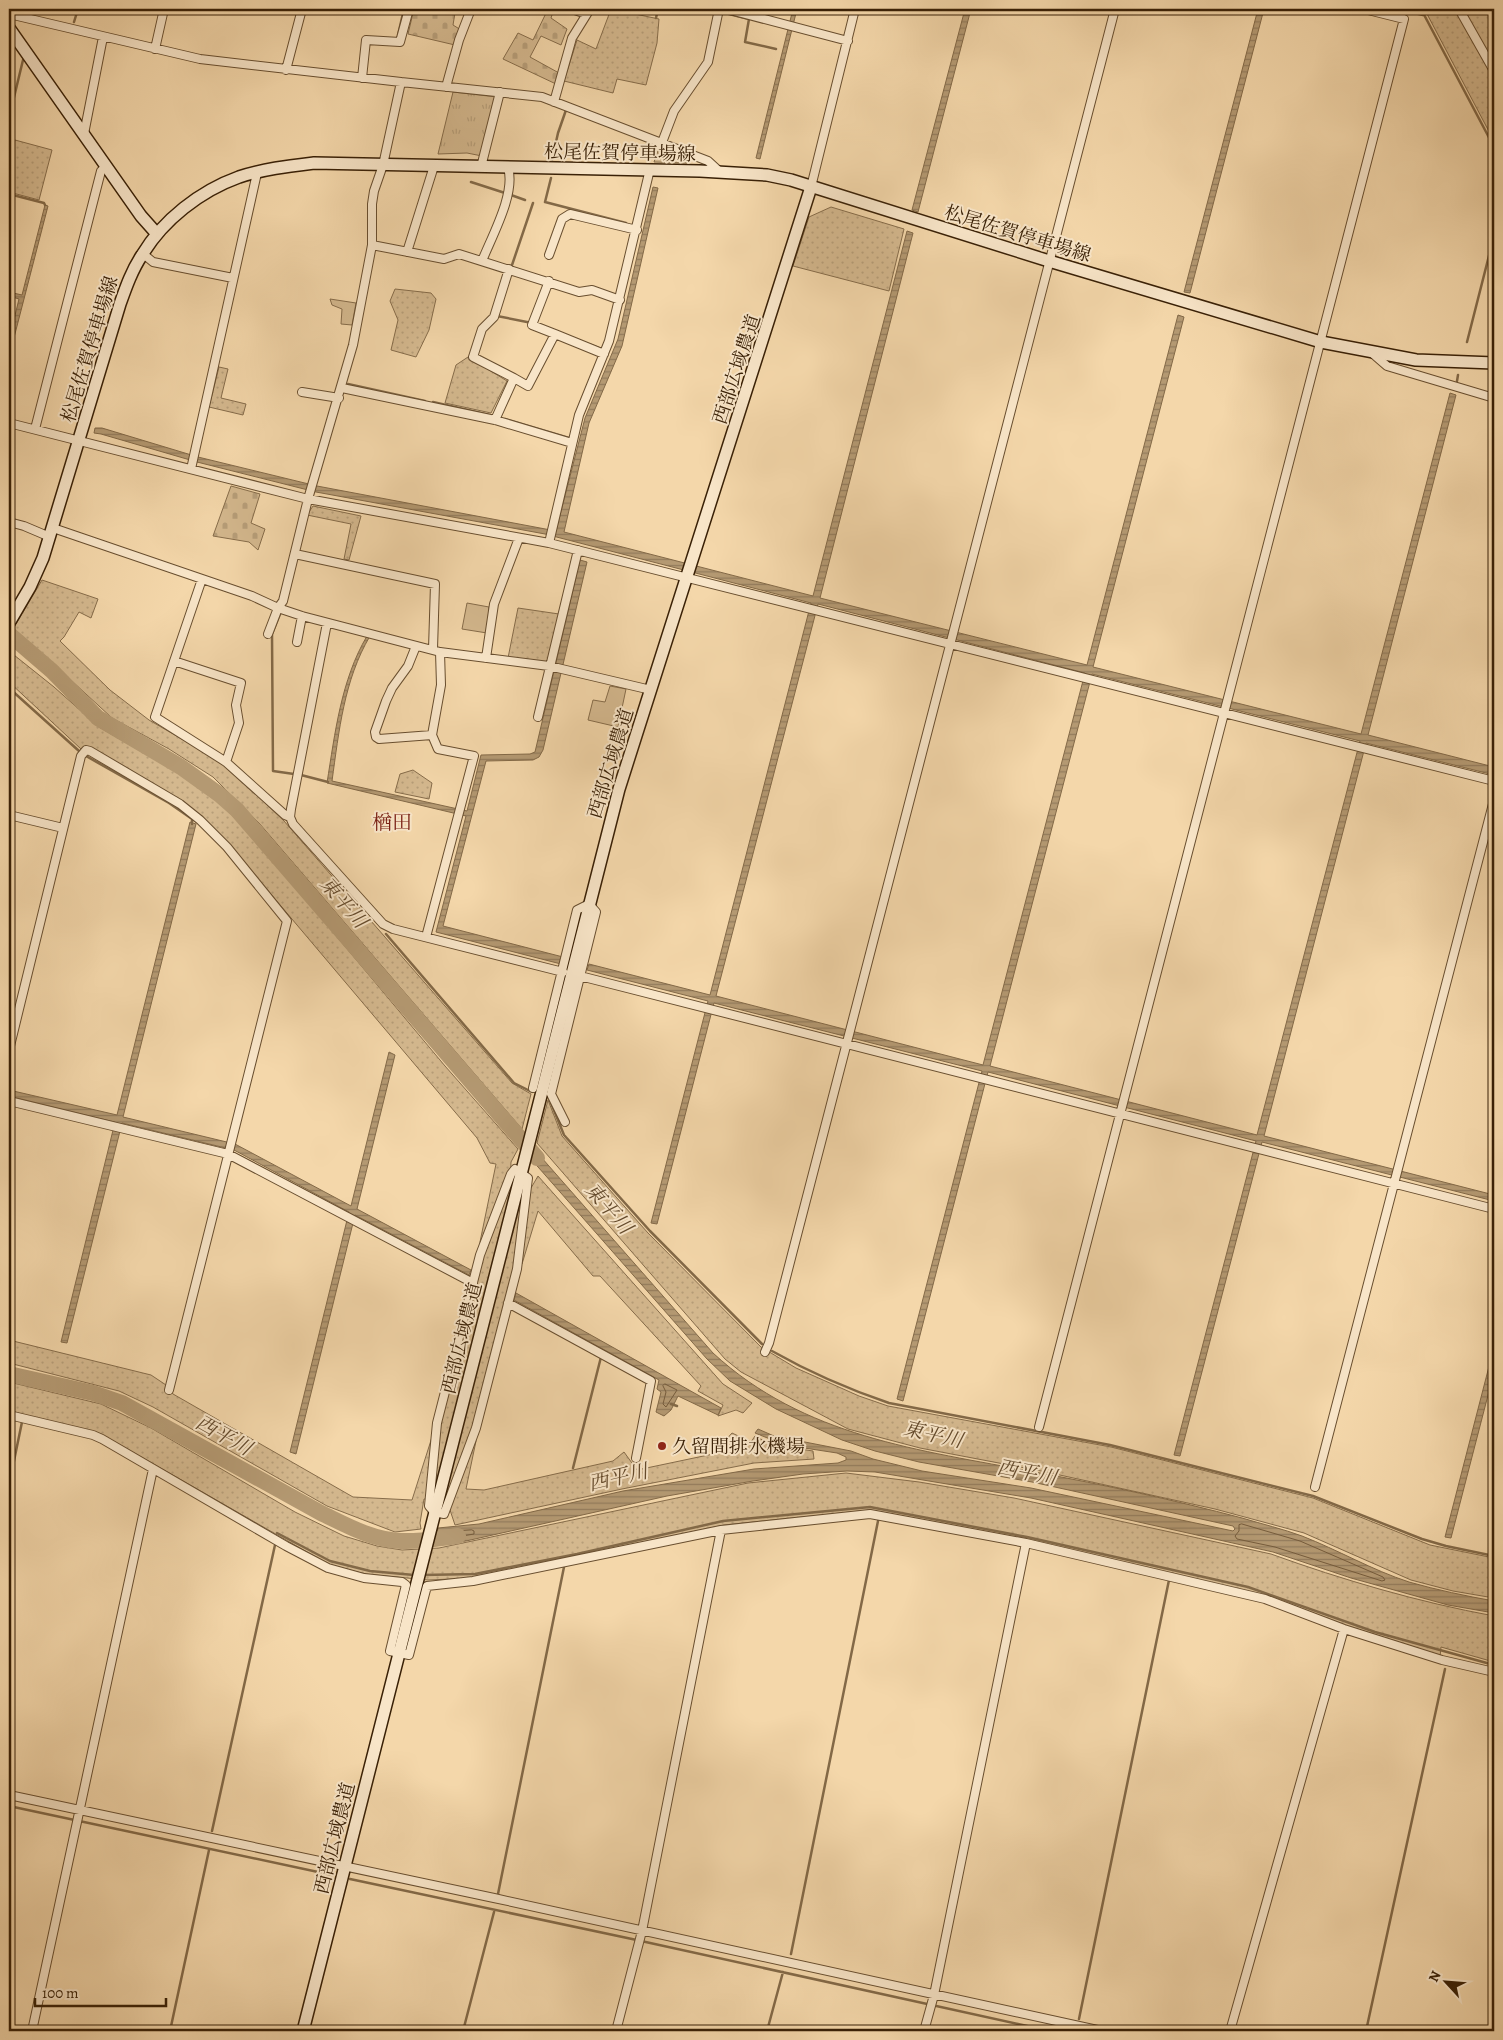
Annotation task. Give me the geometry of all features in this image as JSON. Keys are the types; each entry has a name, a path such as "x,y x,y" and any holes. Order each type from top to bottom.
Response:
{"street":[{"path":"155,49 164,9"},
{"path":"286,70 302,9"},
{"path":"362,78 366,40 400,42 408,9"},
{"path":"446,87 459,40 471,9"},
{"path":"554,102 572,38 588,12 572,9"},
{"path":"661,145 674,111 708,62 719,9"},
{"path":"726,9 848,41"},
{"path":"811,187 855,9"},
{"path":"765,1352 769,1343 1114,9"},
{"path":"1039,1427 1404,19 1364,9"},
{"path":"1460,9 1494,71"},
{"path":"9,14 200,59 286,70 532,95 606,120 661,145 708,162 720,172"},
{"path":"9,28 141,216 158,234"},
{"path":"84,134 103,37"},
{"path":"268,634 278,608 283,601 309,497 342,388 372,245 372,204 383,165 401,82"},
{"path":"481,167 500,92"},
{"name":"松尾佐賀停車場線","path":"11,620 37,574 52,533 120,304 131,273 142,254 158,234 179,213 200,196 240,177 280,167 314,163 508,168 650,169 767,175 791,180 1049,261 1320,342 1416,360 1494,363"},
{"path":"36,424 101,170 106,166"},
{"path":"407,252 434,166"},
{"path":"482,260 509,192 510,175 508,168"},
{"path":"550,541 579,415 604,354 620,300 650,169"},
{"path":"191,466 257,173"},
{"name":"西部広域農道","path":"303,2031 619,789 811,187"},
{"path":"549,255 562,219 570,214 637,230"},
{"path":"372,245 444,259 459,254 578,292 592,290 620,300"},
{"path":"142,254 153,262 232,278"},
{"path":"510,270 494,317 482,329 473,357 528,386 555,334"},
{"path":"549,282 533,322 555,334 604,354"},
{"path":"1372,353 1387,366 1494,398"},
{"path":"495,420 514,378"},
{"path":"342,388 495,420 572,443"},
{"path":"302,392 339,398"},
{"path":"9,423 36,424 79,440 191,466 309,497 519,538 550,541 578,550 1494,781"},
{"path":"9,522 52,533 202,579 252,596 278,608 326,623 436,651 551,666 651,690"},
{"path":"486,658 494,604 519,538"},
{"path":"538,717 578,550"},
{"path":"295,554 435,584 436,651 441,685 432,734 438,748 474,756 426,937"},
{"path":"202,579 155,717 226,762 285,815 290,817"},
{"path":"297,642 302,616"},
{"path":"326,623 290,817 293,824 383,924 393,929 563,972"},
{"path":"416,646 408,666 392,688 375,732 376,737 379,739 432,734"},
{"path":"174,661 241,683 236,705 239,723 226,762"},
{"path":"9,1050 81,756 86,750 90,751 180,804 200,820 227,847 287,921 169,1390"},
{"path":"1315,1487 1494,800"},
{"path":"9,815 63,828"},
{"path":"533,1088 577,910 589,904 596,912 551,1094 565,1122"},
{"path":"580,976 714,1010 846,1040 988,1079 1121,1111 1252,1147 1394,1180 1494,1209"},
{"path":"9,1101 228,1154 473,1283"},
{"path":"516,1169 528,1178 517,1269 476,1428 444,1514 434,1512 429,1506 437,1423 473,1283 480,1255 511,1174 516,1169"},
{"path":"508,1303 651,1381 636,1458"},
{"path":"9,1415 93,1436 328,1568 364,1578 402,1582 406,1585 390,1652 409,1656 427,1586 473,1581 721,1530 870,1514 1026,1543 1265,1599 1344,1629 1442,1660 1494,1672"},
{"path":"32,2031 153,1469"},
{"path":"616,2031 642,1931 721,1530"},
{"path":"924,2031 934,1995 1026,1543"},
{"path":"1230,2031 1344,1629"},
{"path":"9,1795 1102,2031"}],"green space":[{"path":"414,9 452,9 455,13 453,25 461,30 455,45 408,34"},
{"path":"548,9 554,9 551,18 567,29 561,45 541,36 530,57 559,73 556,84 503,59 518,33 533,40"},
{"path":"611,9 659,19 657,43 646,85 617,79 613,93 564,81 577,40 596,49"},
{"path":"1424,9 1494,9 1494,141 1426,12"},
{"path":"453,92 497,97 482,156 467,153 438,154"},
{"path":"15,140 52,150 39,200 9,192 9,165"},
{"path":"659,148 688,157 687,163 654,162"},
{"path":"831,207 904,229 889,291 793,266 809,217"},
{"path":"395,289 431,293 436,299 429,330 416,357 391,350 398,320 390,301"},
{"path":"330,299 356,303 352,325 341,324 342,309 332,305"},
{"path":"468,357 507,381 491,413 445,403 456,365"},
{"path":"219,367 228,369 221,398 246,404 243,415 209,407"},
{"path":"231,486 260,494 251,523 265,529 258,550 249,542 213,536"},
{"path":"313,506 361,516 349,560 344,559 351,524 307,515"},
{"path":"42,580 98,599 91,618 79,612 60,641 110,690 149,720 223,763 284,821 512,1083 531,1094 522,1129 259,823 213,777 169,749 112,718 9,626 9,617 16,624"},
{"path":"467,603 489,607 487,633 462,629"},
{"path":"518,608 559,614 548,663 508,658"},
{"path":"9,651 54,687 99,727 192,781 226,809 256,840 445,1066 518,1149 511,1162 510,1188 521,1194 531,1188 538,1176 723,1384 752,1403 743,1413 736,1410 718,1416 723,1405 698,1391 701,1386 600,1276 593,1276 538,1211 522,1264 514,1265 472,1428 476,1441 466,1489 484,1490 613,1461 624,1452 637,1470 713,1454 732,1433 751,1442 755,1436 772,1445 813,1451 814,1459 754,1463 455,1525 450,1510 452,1500 424,1499 420,1523 421,1529 395,1532 327,1506 153,1407 119,1391 9,1363 9,1340 151,1375 166,1385 173,1394 353,1497 412,1500 433,1434 442,1419 484,1254 480,1242 496,1164 490,1163 477,1138 226,841 184,803 89,747 81,749 9,682"},
{"path":"610,686 626,689 618,727 588,720 593,700 605,702"},
{"path":"413,770 432,783 429,799 395,792 400,774"},
{"path":"548,1100 562,1136 648,1233 761,1347 796,1368 859,1396 888,1406 1111,1447 1313,1498 1430,1545 1494,1558 1494,1598 1453,1591 1411,1580 1304,1533 1215,1509 1046,1472 920,1448 848,1429 741,1372 725,1359 537,1143"},
{"path":"9,1382 101,1404 151,1428 295,1512 344,1536 377,1546 402,1550 439,1548 748,1483 846,1473 919,1482 1014,1498 1271,1554 1381,1590 1494,1616 1494,1662 1441,1647 1440,1657 1345,1626 1266,1597 1027,1541 870,1510 724,1525 475,1578 428,1580 365,1574 328,1564 101,1434 9,1411"}],"water":[{"path":"793,9 797,9 760,159 756,158"},
{"path":"965,9 971,9 918,212 912,210"},
{"path":"1258,9 1264,9 1190,293 1184,292"},
{"path":"653,187 658,188 622,346 589,423 564,532 813,596 907,231 913,233 820,598 1087,665 1178,315 1184,317 1093,667 1361,734 1450,393 1456,395 1368,735 1494,767 1494,775 1366,743 1264,1136 1494,1195 1494,1201 1262,1142 1180,1456 1174,1455 1256,1141 988,1072 903,1401 897,1399 982,1071 714,1003 657,1224 651,1223 708,1001 587,970 589,964 710,995 811,603 545,534 316,492 197,462 94,433 95,428 102,428 198,457 317,486 556,531 585,418 618,339","holes":["818,604 1085,673 983,1065 716,996","1092,674 1360,741 1257,1135 990,1066"]},
{"path":"45,205 48,206 9,357 9,340 19,299 9,296 9,292 22,295"},
{"path":"580,560 587,562 543,750 539,757 533,760 486,761 443,926 563,957 561,964 436,932 466,816 327,783 340,707 351,670 367,636 370,636 361,653 348,688 337,743 332,781 467,811 481,755 530,754 535,752"},
{"path":"190,822 196,824 123,1117 235,1144 351,1206 389,1052 395,1055 357,1209 471,1270 469,1275 355,1215 296,1454 290,1452 349,1212 234,1150 122,1123 67,1343 61,1342 115,1122 9,1096 9,1090 117,1115"},
{"path":"534,1149 713,1353 748,1381 785,1404 824,1422 906,1447 1139,1493 1216,1511 1280,1529 1302,1536 1409,1582 1494,1601 1494,1613 1448,1605 1351,1578 1273,1552 1031,1498 875,1472 847,1471 803,1474 753,1481 667,1496 466,1541 435,1545 438,1528 479,1524 623,1491 754,1469 838,1463 846,1460 846,1457 837,1453 785,1445 755,1433 758,1429 774,1436 851,1451 873,1459 922,1471 1031,1488 1233,1531 1235,1529 1233,1526 1032,1482 919,1462 875,1451 842,1440 776,1409 730,1381 707,1359 531,1159"},
{"path":"516,1293 721,1408 718,1415 678,1396 671,1410 664,1416 656,1412 661,1392 657,1389 659,1380 514,1300"},
{"path":"1494,1347 1494,1372 1451,1538 1445,1537"}],"waterway":[{"path":"74,22 78,9"},
{"path":"398,35 404,9"},
{"path":"656,18 658,9"},
{"path":"1421,9 1494,147"},
{"path":"721,12 749,19 745,42 776,49"},
{"path":"1410,12 1423,15"},
{"path":"9,118 23,60"},
{"path":"552,160 558,133 566,110"},
{"path":"9,138 13,141 9,159"},
{"path":"551,178 545,202 626,223"},
{"path":"471,182 505,193"},
{"path":"9,194 44,203 45,205"},
{"path":"511,195 525,200"},
{"path":"511,268 533,203"},
{"path":"1467,342 1494,236"},
{"path":"497,316 532,323"},
{"path":"591,345 601,349"},
{"path":"1457,381 1458,375"},
{"path":"348,384 425,401"},
{"path":"433,402 494,416"},
{"path":"505,419 569,438"},
{"path":"280,614 272,634 273,771 294,774"},
{"name":"東平川","path":"9,634 52,671 98,718 181,767 220,795 237,810 537,1158"},
{"path":"9,688 79,751"},
{"path":"86,756 169,803 192,819 192,824"},
{"path":"301,775 328,782"},
{"path":"386,934 514,1083 532,1092"},
{"path":"549,1098 564,1135 650,1231 762,1344"},
{"path":"772,1351 829,1380 889,1403 1110,1445 1313,1496 1422,1539 1494,1556"},
{"path":"573,1468 601,1357"},
{"name":"西平川","path":"9,1374 93,1393 122,1403 321,1513 370,1535 390,1540 408,1541 458,1536"},
{"path":"671,1404 677,1406"},
{"path":"9,1485 22,1422"},
{"path":"422,1575 475,1574 577,1554 723,1521 870,1507 1027,1537 1248,1587 1375,1632 1494,1665"},
{"path":"791,1954 878,1521"},
{"path":"277,1533 330,1561 370,1571 414,1575"},
{"path":"212,1831 275,1545"},
{"path":"498,1894 564,1567"},
{"path":"1079,2019 1169,1580"},
{"path":"1366,2031 1445,1669"},
{"path":"9,1806 332,1875"},
{"path":"170,2031 209,1850"},
{"path":"350,1879 1050,2031"},
{"path":"463,2031 494,1912"},
{"path":"767,2031 783,1972"}],"place":[{"name":"久留間排水機場","path":"662,1446"}],"district":[{"name":"楢田","path":"392,822"}]}
